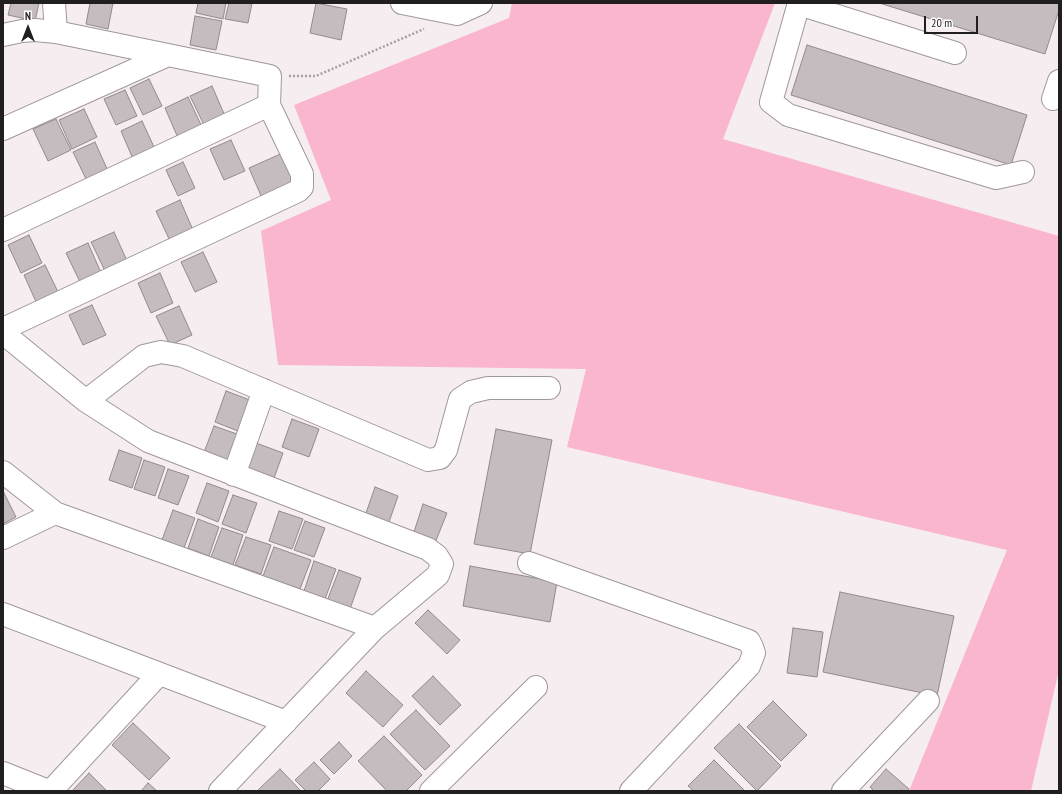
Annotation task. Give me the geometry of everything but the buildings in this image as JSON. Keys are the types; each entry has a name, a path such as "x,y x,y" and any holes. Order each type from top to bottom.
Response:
{"street":[{"path":"54,3 56,32"},
{"path":"402,3 457,14 481,3"},
{"path":"955,53 799,3 771,102 788,115 996,178 1023,172"},
{"path":"3,35 29,30 56,32 270,76 269,105 302,174 303,181 302,187 298,191 3,329"},
{"path":"3,129 168,54"},
{"path":"3,230 269,105"},
{"path":"3,333 86,401 148,441 428,549 437,556 442,564 438,574 375,628 220,791"},
{"path":"86,401 144,356 160,352 183,356 428,460 440,458 446,450 460,399 471,392 488,388 549,388"},
{"path":"234,474 264,390"},
{"path":"3,472 55,514 375,628"},
{"path":"3,538 55,514"},
{"path":"529,564 749,641 754,653 748,666 631,791"},
{"path":"3,614 286,722"},
{"path":"51,791 159,674"},
{"path":"431,791 536,686"},
{"path":"844,791 928,701"},
{"path":"3,773 48,791"}],"path":[{"path":"270,76 316,76 429,26"}],"shaded area":[{"path":"512,3 775,3 723,139 1059,236 1059,670 1031,791 909,791 1007,550 567,447 586,369 278,365 261,231 331,200 294,105 509,18"}]}
